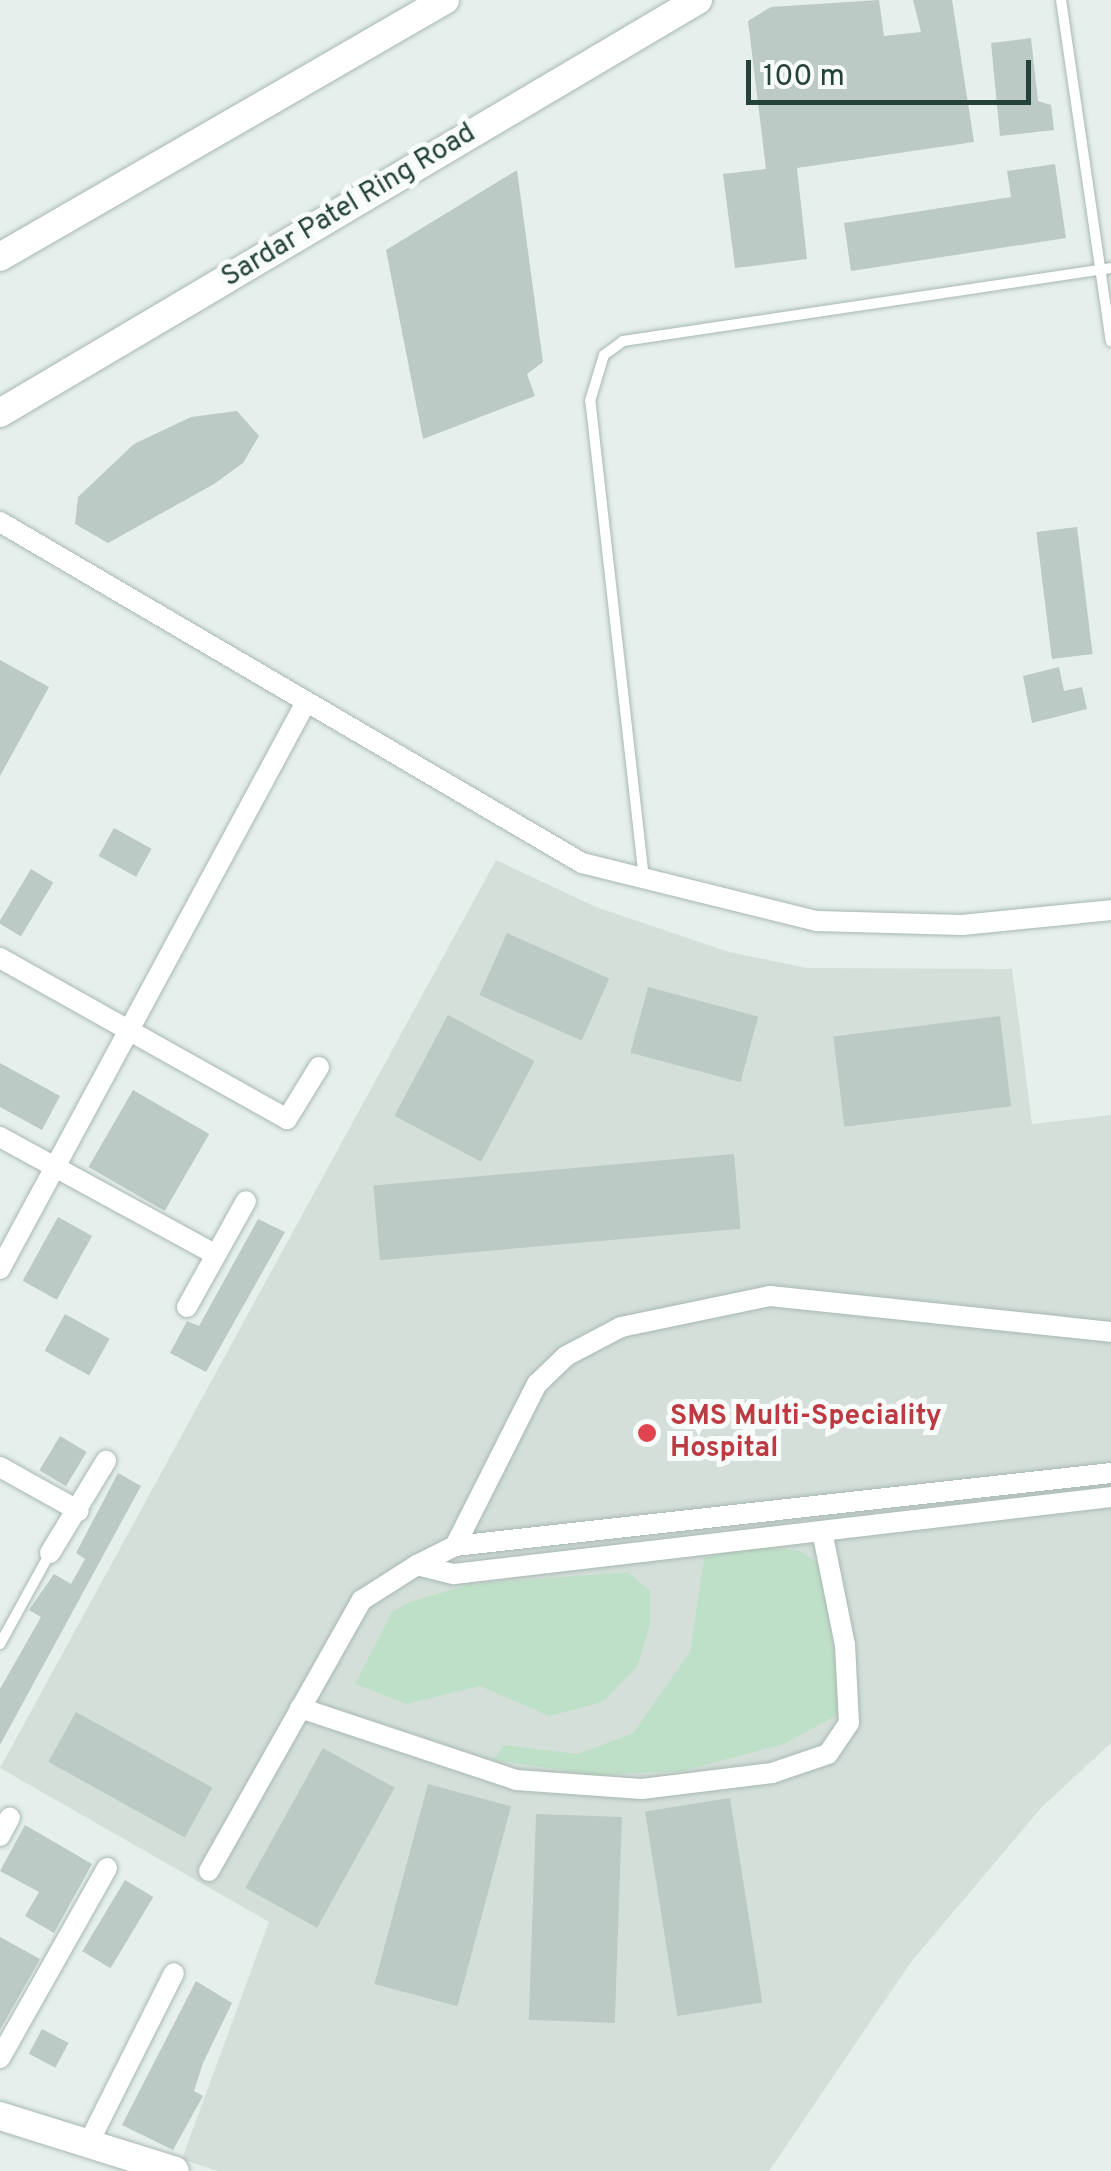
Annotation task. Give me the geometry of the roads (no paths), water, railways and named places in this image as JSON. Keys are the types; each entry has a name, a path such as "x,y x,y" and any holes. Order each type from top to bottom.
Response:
{"street":[{"path":"0,257 444,0"},
{"name":"Sardar Patel Ring Road","path":"0,413 698,0"},
{"path":"0,522 500,821 644,884 729,907 878,925 1111,910"},
{"path":"0,1269 305,704"},
{"path":"0,958 287,1119 318,1068"},
{"path":"0,1137 216,1255"},
{"path":"186,1307 246,1201"},
{"path":"455,1546 537,1384 566,1356 621,1328 770,1296 1111,1332"},
{"path":"50,1553 80,1511 106,1461"},
{"path":"0,1467 80,1511"},
{"path":"209,1870 362,1600 455,1546 1111,1473"},
{"path":"417,1565 454,1574 1111,1497"},
{"path":"655,1521 658,1548"},
{"path":"300,1708 516,1780 642,1789 772,1774 828,1754 848,1722 845,1645 822,1531"},
{"path":"0,2058 107,1868"},
{"path":"88,2144 174,1973"},
{"path":"0,2116 175,2171"}],"lane":[{"path":"1061,0 1111,342"},
{"path":"644,884 593,370 623,341 1111,268"},
{"path":"0,1644 50,1553"}],"place":[{"name":"SMS Multi-Speciality Hospital","path":"647,1433"}]}
